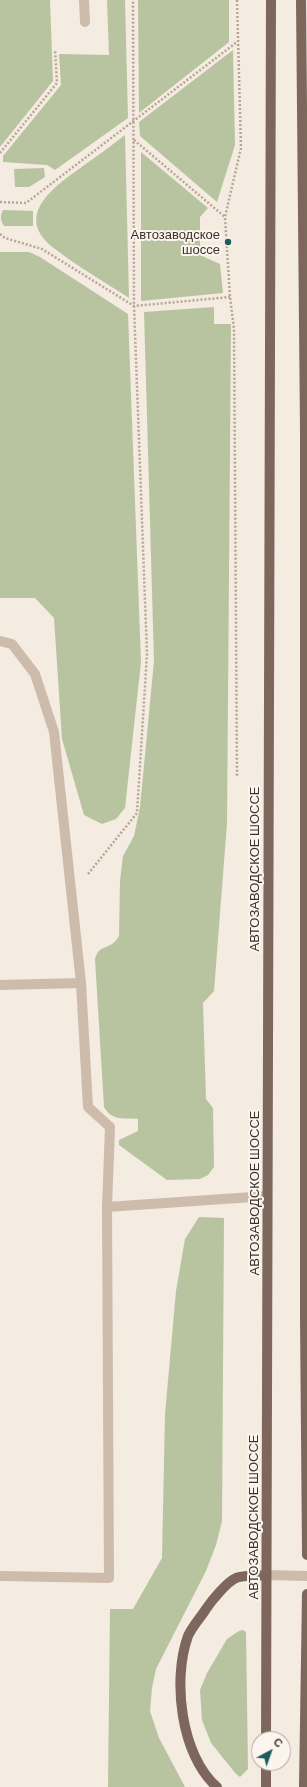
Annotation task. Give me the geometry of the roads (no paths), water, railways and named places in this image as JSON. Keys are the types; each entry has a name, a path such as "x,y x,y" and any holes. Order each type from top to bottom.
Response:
{"main road":[{"name":"АВТОЗАВОДСКОЕ ШОССЕ","path":"266,1731 271,0"},
{"path":"301,0 304,124 306,431 307,1555"},
{"path":"217,1787 211,1782 195,1758 182,1716 180,1672 188,1636 214,1597 236,1578 266,1575"},
{"path":"304,1787 307,1594"},
{"path":"266,1771 266,1787"}],"street":[{"path":"84,0 85,22"},
{"path":"0,641 12,644 34,674 54,732 81,983 88,1108 110,1127 107,1207 109,1578 0,1576"},
{"path":"0,985 81,983"},
{"path":"107,1207 267,1196"},
{"path":"266,1575 307,1576"}],"place":[{"name":"Автозаводское шоссе","path":"228,242"}]}
